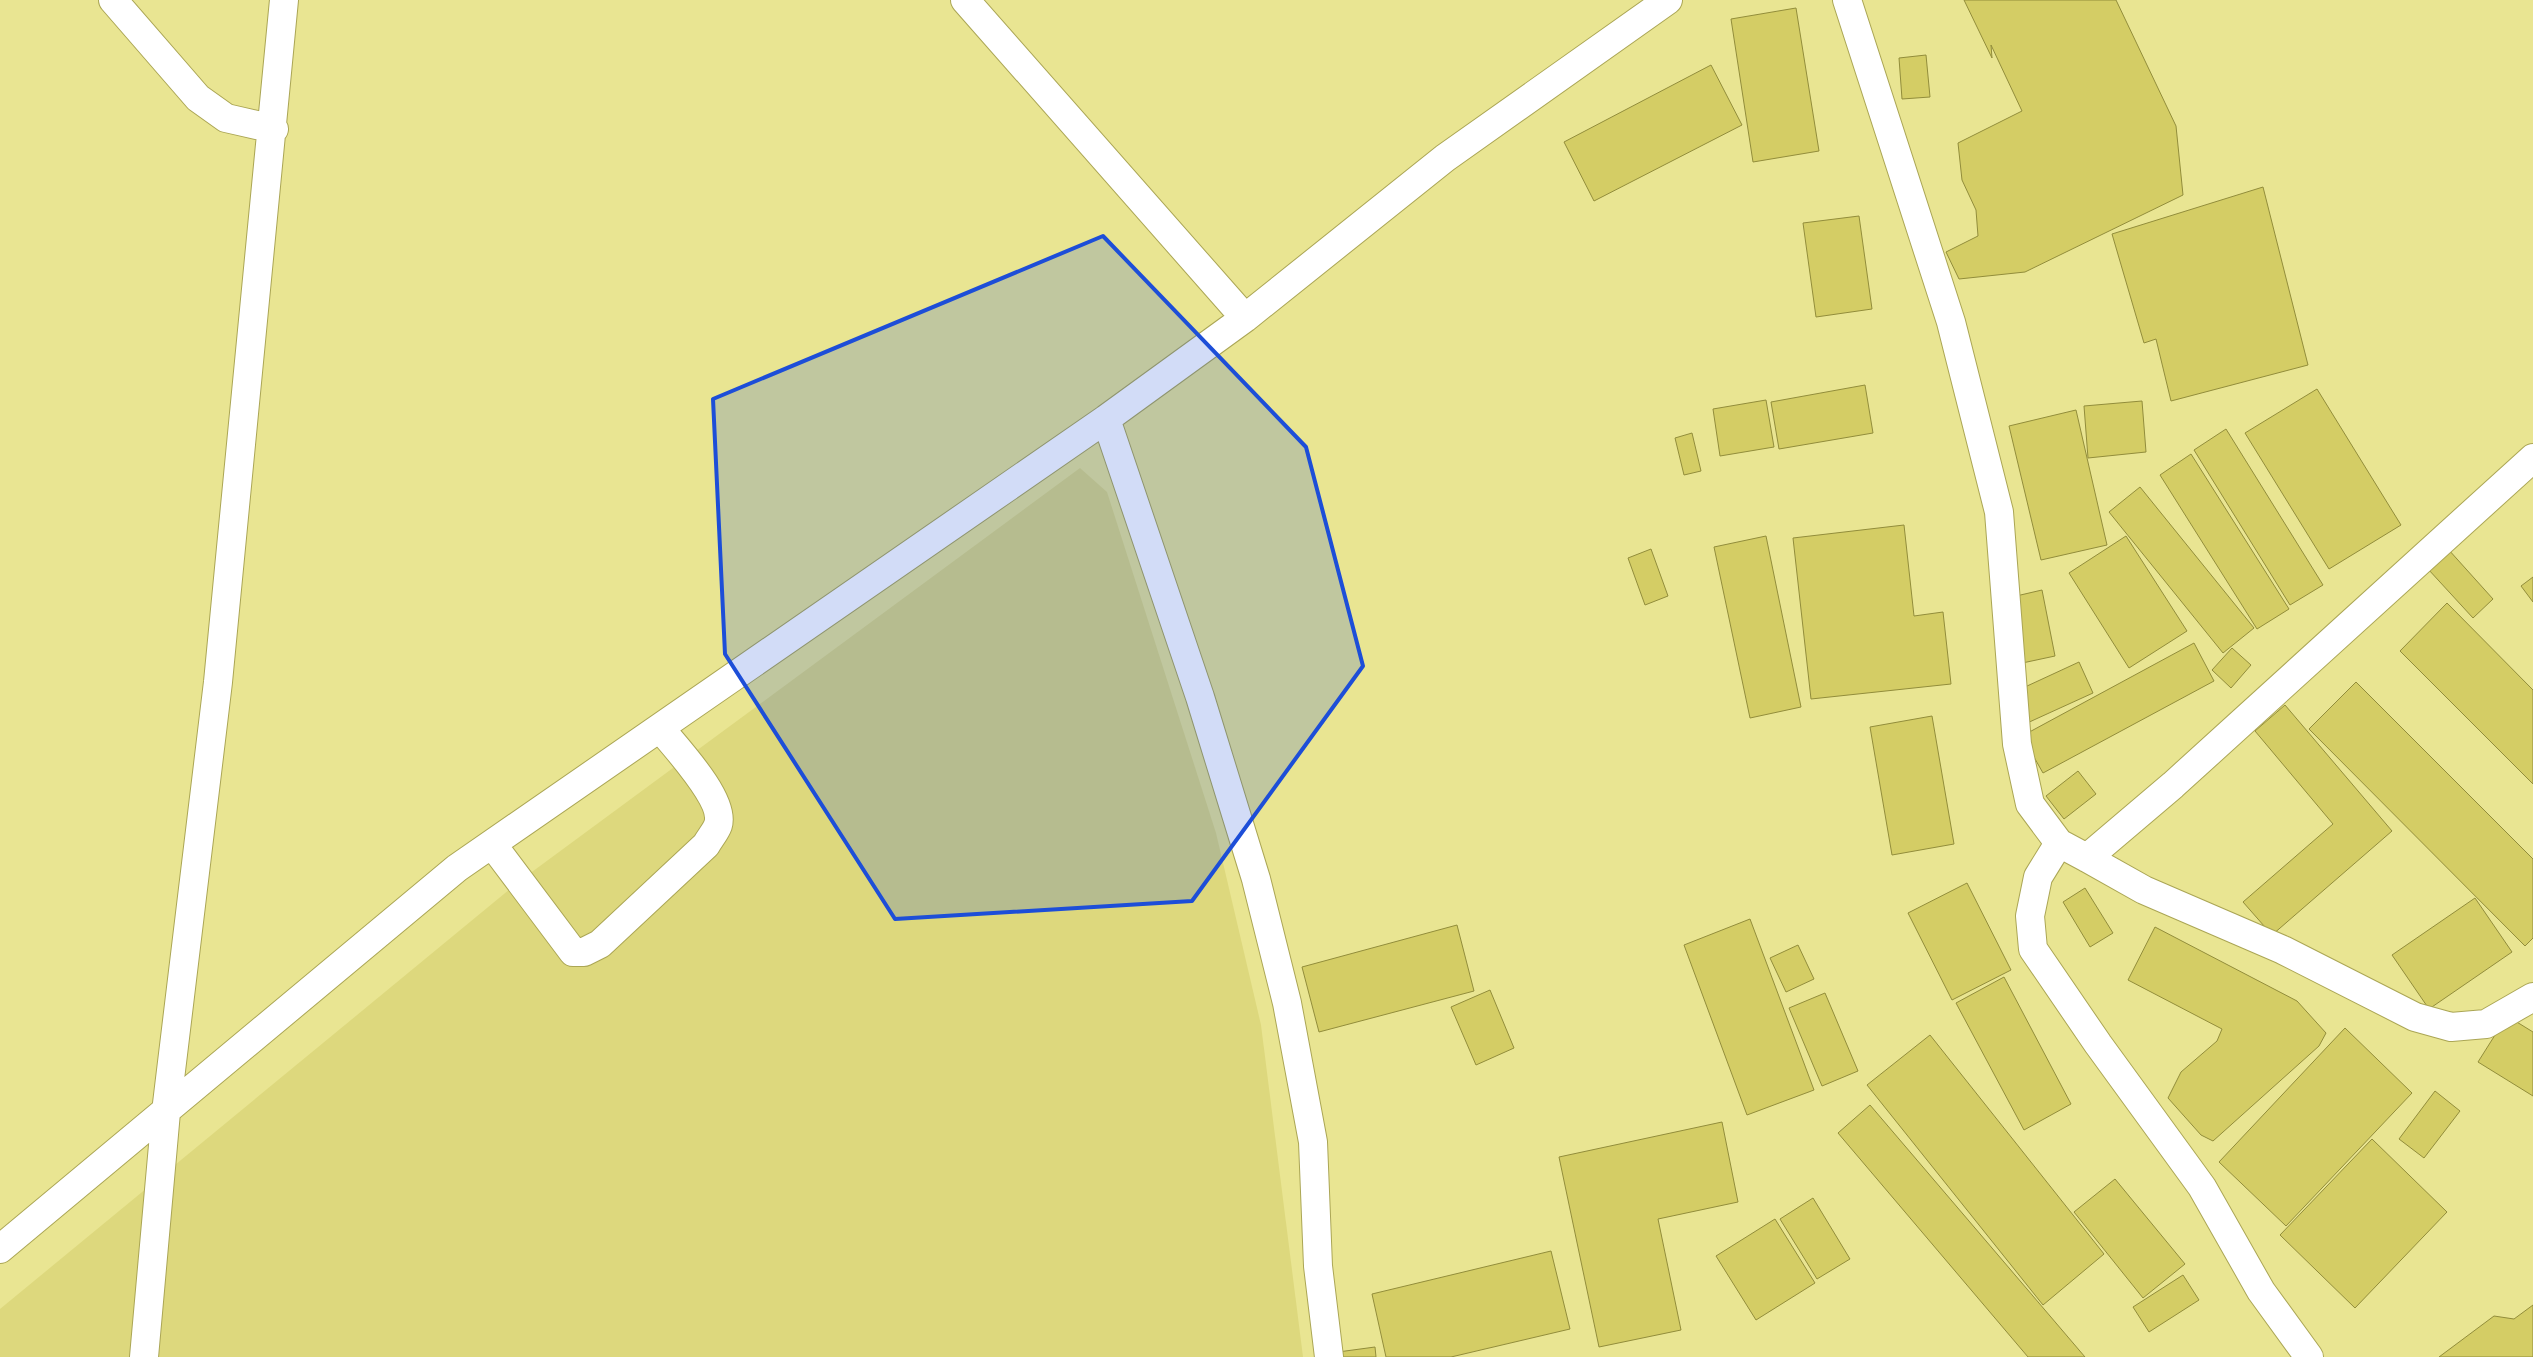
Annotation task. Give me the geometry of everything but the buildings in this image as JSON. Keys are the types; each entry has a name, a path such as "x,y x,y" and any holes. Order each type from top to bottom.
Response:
{"street":[{"path":"113,0 198,98 226,118 274,129"},
{"path":"144,1357 166,1112 218,682 274,129 284,0"},
{"path":"965,0 1245,318"},
{"path":"0,1249 457,868 1106,419 1245,318 1445,158 1668,0"},
{"path":"1847,0 1951,322 1999,512 2017,744 2030,804 2059,843 2144,890 2283,950 2415,1017 2451,1027 2486,1024 2533,996"},
{"path":"1106,419 1202,706 1256,879 1287,1003 1313,1142 1318,1266 1329,1357"},
{"path":"2087,858 2173,786 2533,458"},
{"path":"492,844 574,952 584,952 600,944 706,845 718,824 717,808 711,794 660,728"},
{"path":"2059,843 2038,877 2030,916 2033,949 2098,1044 2202,1187 2261,1291 2309,1357"}],"highlighted area":[{"path":"1103,236 1306,447 1363,666 1192,901 895,919 725,654 713,399"}],"shaded area":[{"path":"1080,468 1107,492 1216,833 1261,1025 1303,1357 0,1357 0,1309 521,880"}]}
